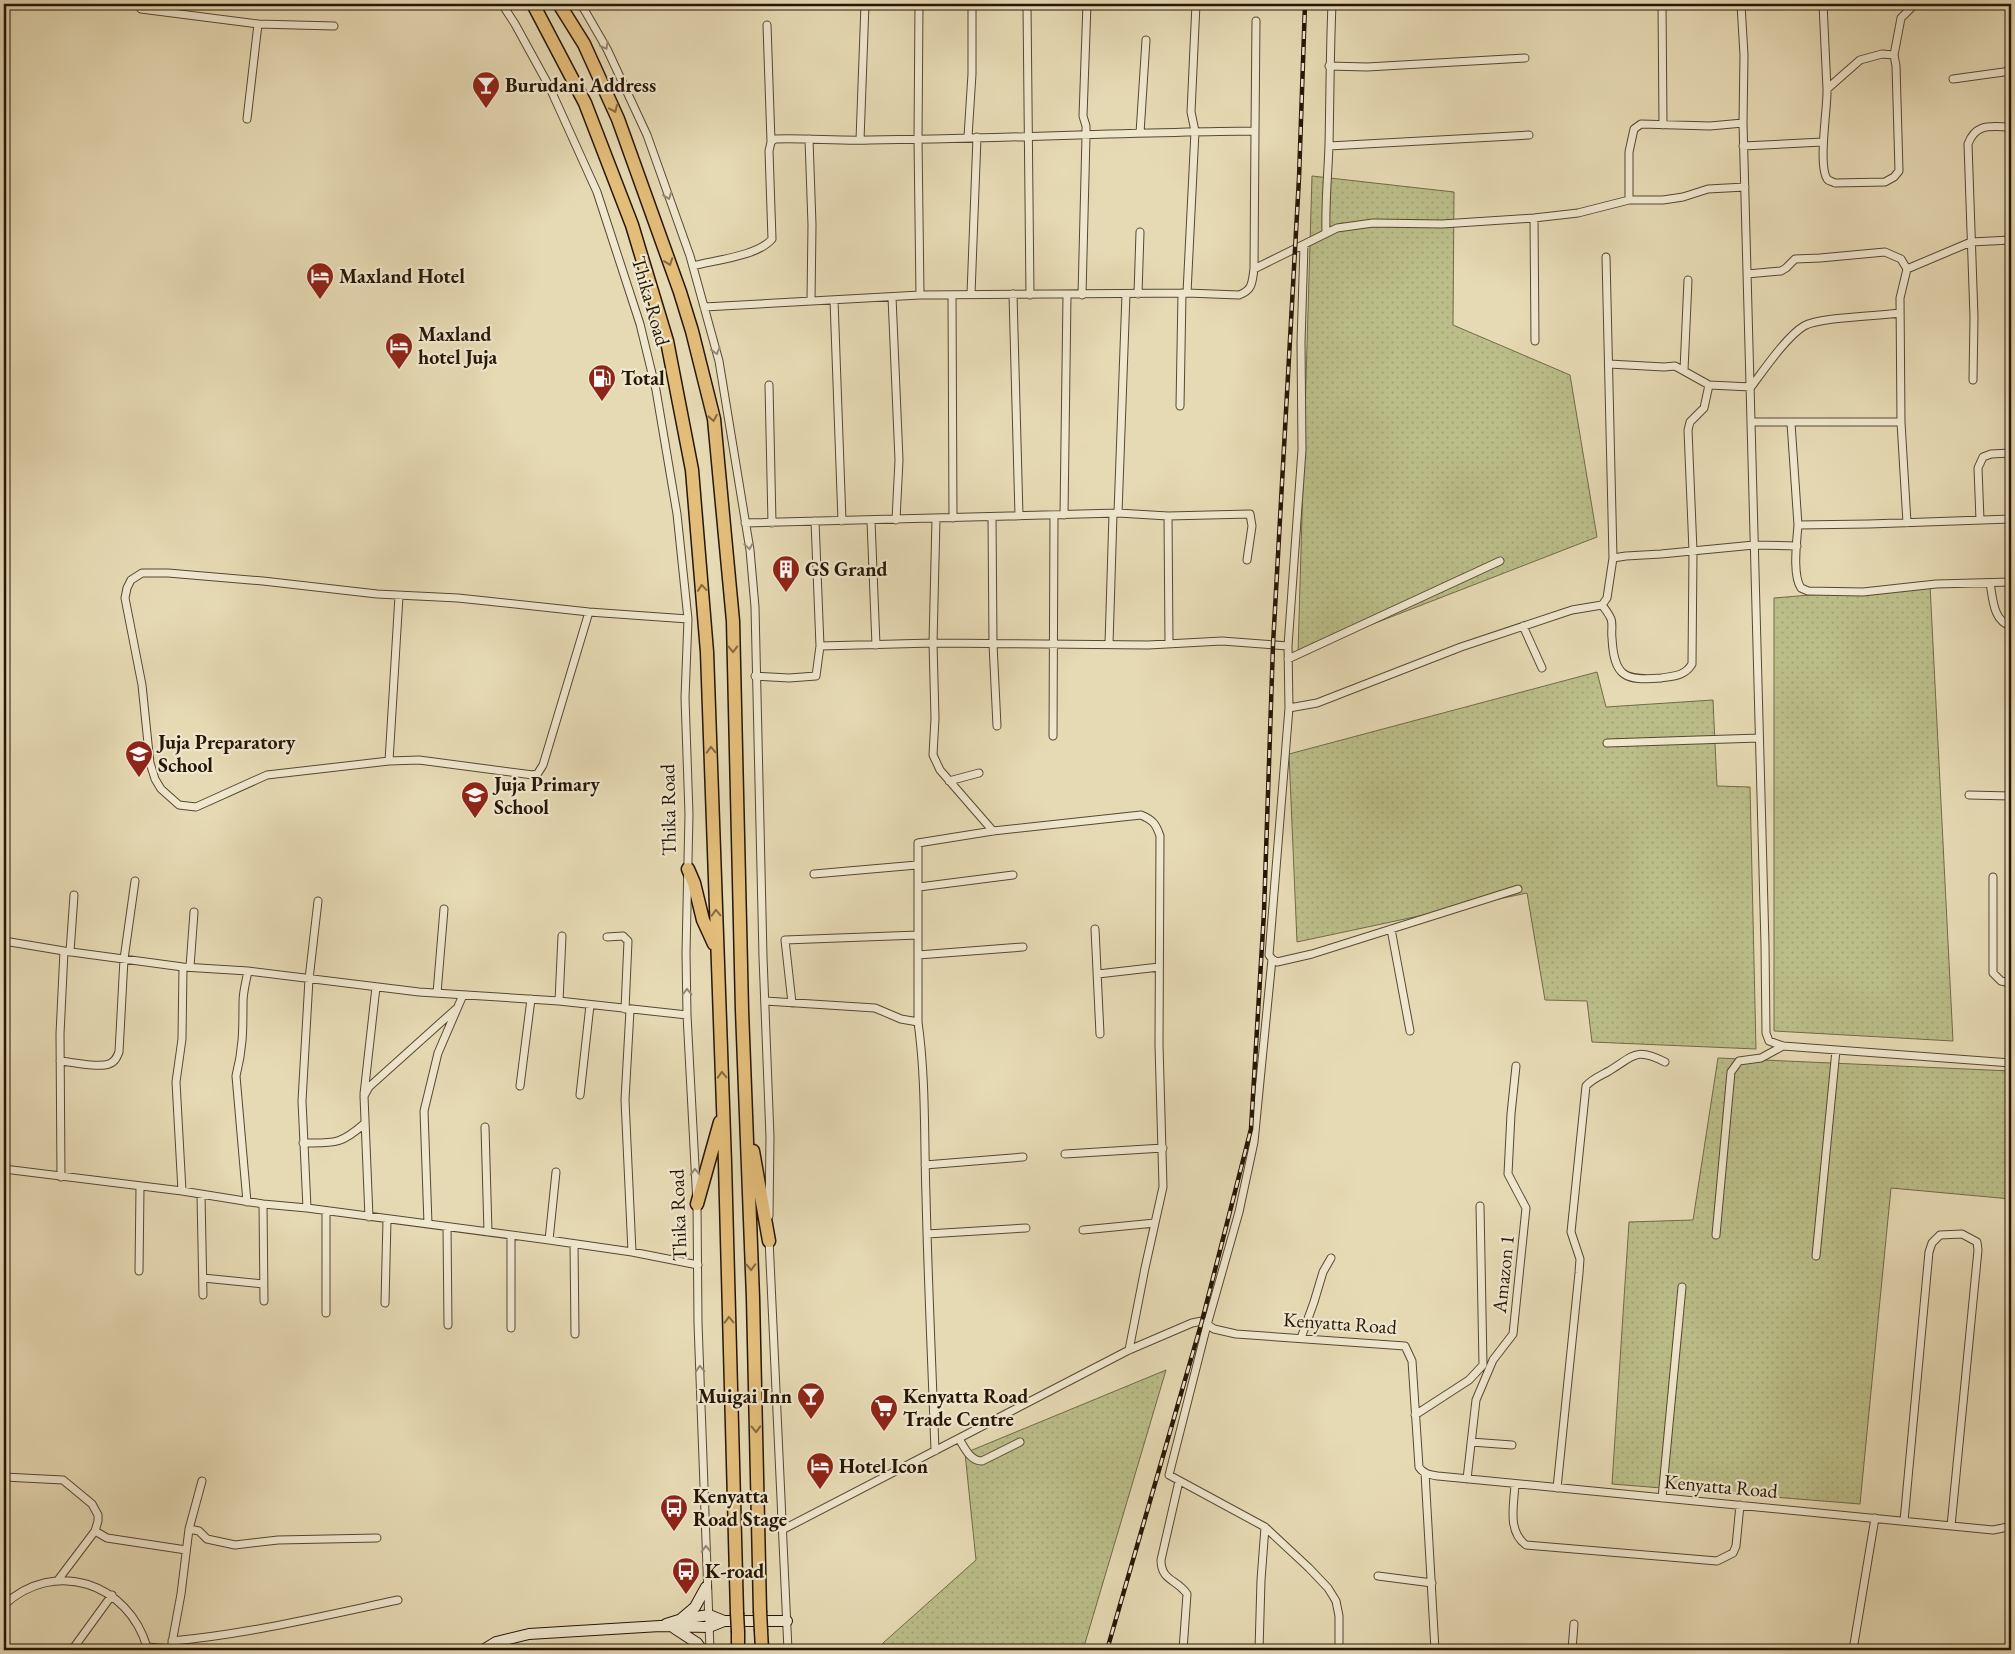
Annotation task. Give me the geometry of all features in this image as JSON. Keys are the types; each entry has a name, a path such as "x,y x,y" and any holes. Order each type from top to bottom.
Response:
{"highway":[{"name":"Thika Road","path":"533,4 585,103 632,225 667,341 692,470 707,652 723,1111 738,1650"},
{"name":"Thika Road","path":"559,4 584,44 618,119 680,292 692,331 714,419 733,621 762,1650"},
{"path":"688,869 696,889 703,920 718,951"},
{"path":"697,1204 723,1111"},
{"path":"746,1117 769,1241"}],"main road":[{"path":"676,1624 695,1607 706,1587"},
{"path":"483,1650 496,1642 529,1634 660,1626 676,1624 709,1615 724,1621 787,1621"},
{"path":"676,1624 709,1627 724,1621"},
{"path":"676,1624 702,1650"}],"street":[{"name":"Thika Road","path":"502,4 549,86 597,192 640,324 656,390 677,514 688,619 685,698 689,814 687,1015 697,1204 706,1587 710,1650"},
{"path":"581,4 607,50 647,135 693,266 719,361 750,550 754,607 764,1001 770,1137 769,1241 788,1650"},
{"path":"860,140 865,4"},
{"path":"919,4 920,295"},
{"path":"1082,295 1086,136 1083,116 1087,4"},
{"path":"1180,406 1184,293 1195,132 1192,112 1196,4"},
{"path":"1326,233 1325,204 1329,146 1329,66 1332,4"},
{"path":"1662,4 1663,125"},
{"path":"1741,4 1744,55 1743,146 1752,422 1766,1033 1769,1041 1783,1046 2011,1063"},
{"path":"1822,4 1827,89 1823,142 1825,174 1829,181 1835,183 1885,182 1894,178 1899,171 1894,55 1902,18 1915,4"},
{"path":"968,137 972,74 972,5"},
{"path":"1027,6 1030,295"},
{"path":"141,9 258,24 334,26"},
{"path":"704,307 952,294 1082,295 1184,293 1239,295 1246,292 1251,286 1254,269 1256,21"},
{"path":"247,118 258,24"},
{"path":"693,266 754,251 766,245 772,239 767,25"},
{"path":"1140,133 1146,40"},
{"path":"1827,89 1860,60 1882,54 1894,55"},
{"path":"1329,66 1367,67 1525,58"},
{"path":"1953,79 2011,71"},
{"path":"1630,200 1629,152 1634,129 1641,124 1710,126 1743,123"},
{"path":"1973,380 1968,144 1972,134 1977,130 1988,127 2011,127"},
{"path":"771,142 775,139 860,140 1256,131"},
{"path":"1329,146 1529,135"},
{"path":"971,294 977,137"},
{"path":"809,139 812,301"},
{"path":"1743,146 1823,142"},
{"path":"1254,269 1337,228 1373,224 1442,224 1534,218 1578,213 1630,200 1663,200 1684,197 1708,189 1744,187"},
{"path":"1534,218 1535,341"},
{"path":"1138,294 1140,232"},
{"path":"1907,269 1971,242 2011,240"},
{"path":"1304,245 1302,450 1288,646 1289,708 1269,954 1272,959 1278,962 1284,961 1518,889"},
{"path":"1747,274 1781,271 1795,259 1885,252 1901,259 1907,269 1900,298 1900,313 1901,422 1908,523"},
{"path":"1602,606 1607,598 1613,558 1606,256"},
{"path":"1684,370 1688,280"},
{"path":"952,294 953,518"},
{"path":"1014,294 1019,516"},
{"path":"1110,644 1126,294"},
{"path":"1064,515 1067,295"},
{"path":"892,296 899,460 896,520"},
{"path":"834,300 842,521"},
{"path":"1751,387 1803,327 1822,321 1900,313"},
{"path":"1609,364 1674,366 1709,385 1751,387"},
{"path":"769,385 772,523"},
{"path":"1602,606 1611,619 1617,667 1622,673 1632,678 1662,678 1684,674 1692,664 1694,551 1688,430 1690,422 1704,408 1709,385"},
{"path":"1752,422 1901,422"},
{"path":"1791,423 1798,525 1797,583 1800,588 1808,591 1863,592 1936,584 2011,582"},
{"path":"1980,520 1978,468 1983,456 2011,454"},
{"path":"746,524 1054,515 1116,514 1168,516 1250,514 1252,526 1248,560"},
{"path":"1053,736 1054,515"},
{"path":"1168,516 1169,643"},
{"path":"992,517 993,644 997,726"},
{"path":"1798,525 1908,523 2011,518"},
{"path":"936,519 933,643 935,718 933,755 936,766 993,831"},
{"path":"756,676 789,678 816,676 820,646 815,521"},
{"path":"871,521 876,645"},
{"path":"1613,558 1754,545 1797,546"},
{"path":"1288,659 1500,561"},
{"path":"589,612 543,765 538,773 533,776 419,760 389,762 267,775 196,808 179,805 161,789 155,779 150,763 142,685 125,598 126,588 131,580 142,573 183,574 399,596 458,598 589,612 688,619"},
{"path":"1990,583 1996,614 2004,624 2011,626"},
{"path":"389,762 399,596"},
{"path":"1289,708 1317,704 1461,647 1572,610 1602,606"},
{"path":"1523,626 1542,668"},
{"path":"820,646 933,643 1110,644 1222,641 1288,646"},
{"path":"1607,743 1759,738"},
{"path":"949,780 979,773"},
{"path":"1969,796 2011,796"},
{"path":"935,1451 922,1062 918,1022 918,842 993,831 1141,815 1152,819 1157,825 1160,836 1159,1045 1163,1187 1129,1350"},
{"path":"814,874 917,865"},
{"path":"919,887 1013,875"},
{"path":"1993,877 1993,973 2001,981 2011,983"},
{"path":"60,1061 111,1064 119,1052 124,959 135,882"},
{"path":"61,1177 60,1061 67,952 74,895"},
{"path":"307,1208 303,1143 303,1078 309,980 318,901"},
{"path":"437,993 444,909"},
{"path":"182,1191 176,1082 182,1039 186,967 194,912"},
{"path":"1094,929 1100,1034"},
{"path":"1391,929 1410,1031"},
{"path":"792,1003 785,940 918,935"},
{"path":"559,1001 562,936"},
{"path":"607,936 623,936 628,941 625,1100 632,1252"},
{"path":"4,941 67,952 186,967 248,971 309,980 437,993 559,1001 687,1015"},
{"path":"918,955 1023,947"},
{"path":"1272,959 1254,1142 1239,1212 1207,1325 1169,1475 1265,1527 1309,1568 1328,1588 1336,1601 1339,1616 1339,1650"},
{"path":"1098,974 1159,967"},
{"path":"247,1202 236,1076 241,1059 244,1020 243,1001 248,971"},
{"path":"369,1217 364,1096 376,987"},
{"path":"428,1224 424,1111 438,1054 463,995"},
{"path":"520,1086 531,999"},
{"path":"764,1001 875,1008 900,1019 918,1022"},
{"path":"580,1095 590,1005"},
{"path":"364,1096 370,1087 457,1008"},
{"path":"1716,1235 1731,1072 1739,1061 1761,1058 1783,1046"},
{"path":"1816,1256 1836,1050"},
{"path":"1557,1488 1579,1273 1580,1259 1571,1232 1586,1086 1595,1078 1632,1055 1648,1055 1665,1062"},
{"name":"Amazon 1","path":"1467,1479 1476,1400 1493,1360 1513,1334 1526,1208 1508,1174 1516,1066"},
{"path":"303,1143 334,1143 351,1135 364,1124"},
{"path":"486,1127 488,1232"},
{"path":"1065,1154 1163,1148"},
{"path":"925,1165 1023,1157"},
{"path":"4,1168 61,1177 182,1191 247,1202 307,1208 549,1240 632,1252 698,1265"},
{"path":"549,1240 556,1172"},
{"path":"140,1187 140,1271"},
{"path":"201,1195 203,1295"},
{"path":"263,1204 264,1301"},
{"path":"1416,1415 1469,1380 1483,1365 1480,1206"},
{"path":"326,1211 326,1313"},
{"path":"385,1303 387,1219"},
{"path":"1083,1230 1155,1224"},
{"path":"448,1227 448,1325"},
{"path":"927,1234 1026,1228"},
{"path":"1904,1521 1929,1252 1932,1243 1940,1235 1962,1234 1977,1242 1978,1250 1951,1526"},
{"path":"511,1235 511,1328"},
{"path":"574,1244 575,1334"},
{"path":"1301,1338 1323,1272 1331,1258"},
{"path":"203,1278 263,1284"},
{"path":"1662,1498 1682,1287"},
{"name":"Kenyatta Road","path":"782,1530 1129,1350 1192,1323 1202,1321 1214,1329 1236,1334 1406,1346 1411,1354 1412,1361 1419,1467 1425,1473 1515,1484 1993,1530 2010,1528"},
{"path":"959,1439 976,1461 982,1461 1020,1442"},
{"path":"1471,1442 1512,1445"},
{"path":"1425,1473 1435,1650"},
{"path":"4,1477 57,1478 68,1482 96,1509 98,1521 95,1531 58,1580"},
{"path":"4,1605 29,1587 58,1580 98,1587 112,1595 134,1618 147,1647 172,1650 189,1529 202,1481"},
{"path":"1179,1481 1161,1560 1161,1568 1169,1579 1182,1587 1187,1594 1183,1650"},
{"path":"1515,1484 1514,1530 1526,1545 1717,1562 1733,1553 1736,1546 1740,1505"},
{"path":"1853,1650 1875,1518"},
{"path":"1259,1650 1265,1527"},
{"path":"189,1529 199,1531 207,1540 235,1545 278,1540 377,1538"},
{"path":"95,1531 107,1538 186,1550"},
{"path":"72,1562 72,1581"},
{"path":"1378,1576 1432,1583"},
{"path":"72,1650 112,1595"},
{"path":"172,1640 208,1638 294,1623 398,1600"},
{"path":"1572,1650 1574,1624"}],"green space":[{"path":"1312,176 1454,192 1453,325 1570,375 1597,537 1298,653"},
{"path":"1930,585 1953,1041 1774,1031 1774,598"},
{"path":"1597,672 1606,707 1713,700 1717,786 1750,787 1756,1049 1592,1042 1587,1001 1545,1000 1527,893 1297,942 1289,754"},
{"path":"1718,1058 2011,1071 2011,1199 1891,1188 1860,1504 1612,1484 1629,1222 1693,1220"},
{"path":"1166,1370 1083,1650 882,1650 883,1643 976,1560 965,1453"}],"railway":[{"path":"1107,1650 1202,1321 1251,1129 1264,912 1273,645 1299,178 1305,4"}],"place":[{"name":"Burudani Address","path":"486,109"},
{"name":"Maxland Hotel","path":"320,300"},
{"name":"Maxland hotel Juja","path":"399,370"},
{"name":"Total","path":"602,402"},
{"name":"GS Grand","path":"786,593"},
{"name":"Juja Preparatory School","path":"139,778"},
{"name":"Juja Primary School","path":"475,819"},
{"name":"Muigai Inn","path":"811,1420"},
{"name":"Kenyatta Road Trade Centre","path":"884,1432"},
{"name":"Hotel Icon","path":"820,1490"},
{"name":"Kenyatta Road Stage","path":"674,1532"},
{"name":"K-road","path":"686,1595"}]}
